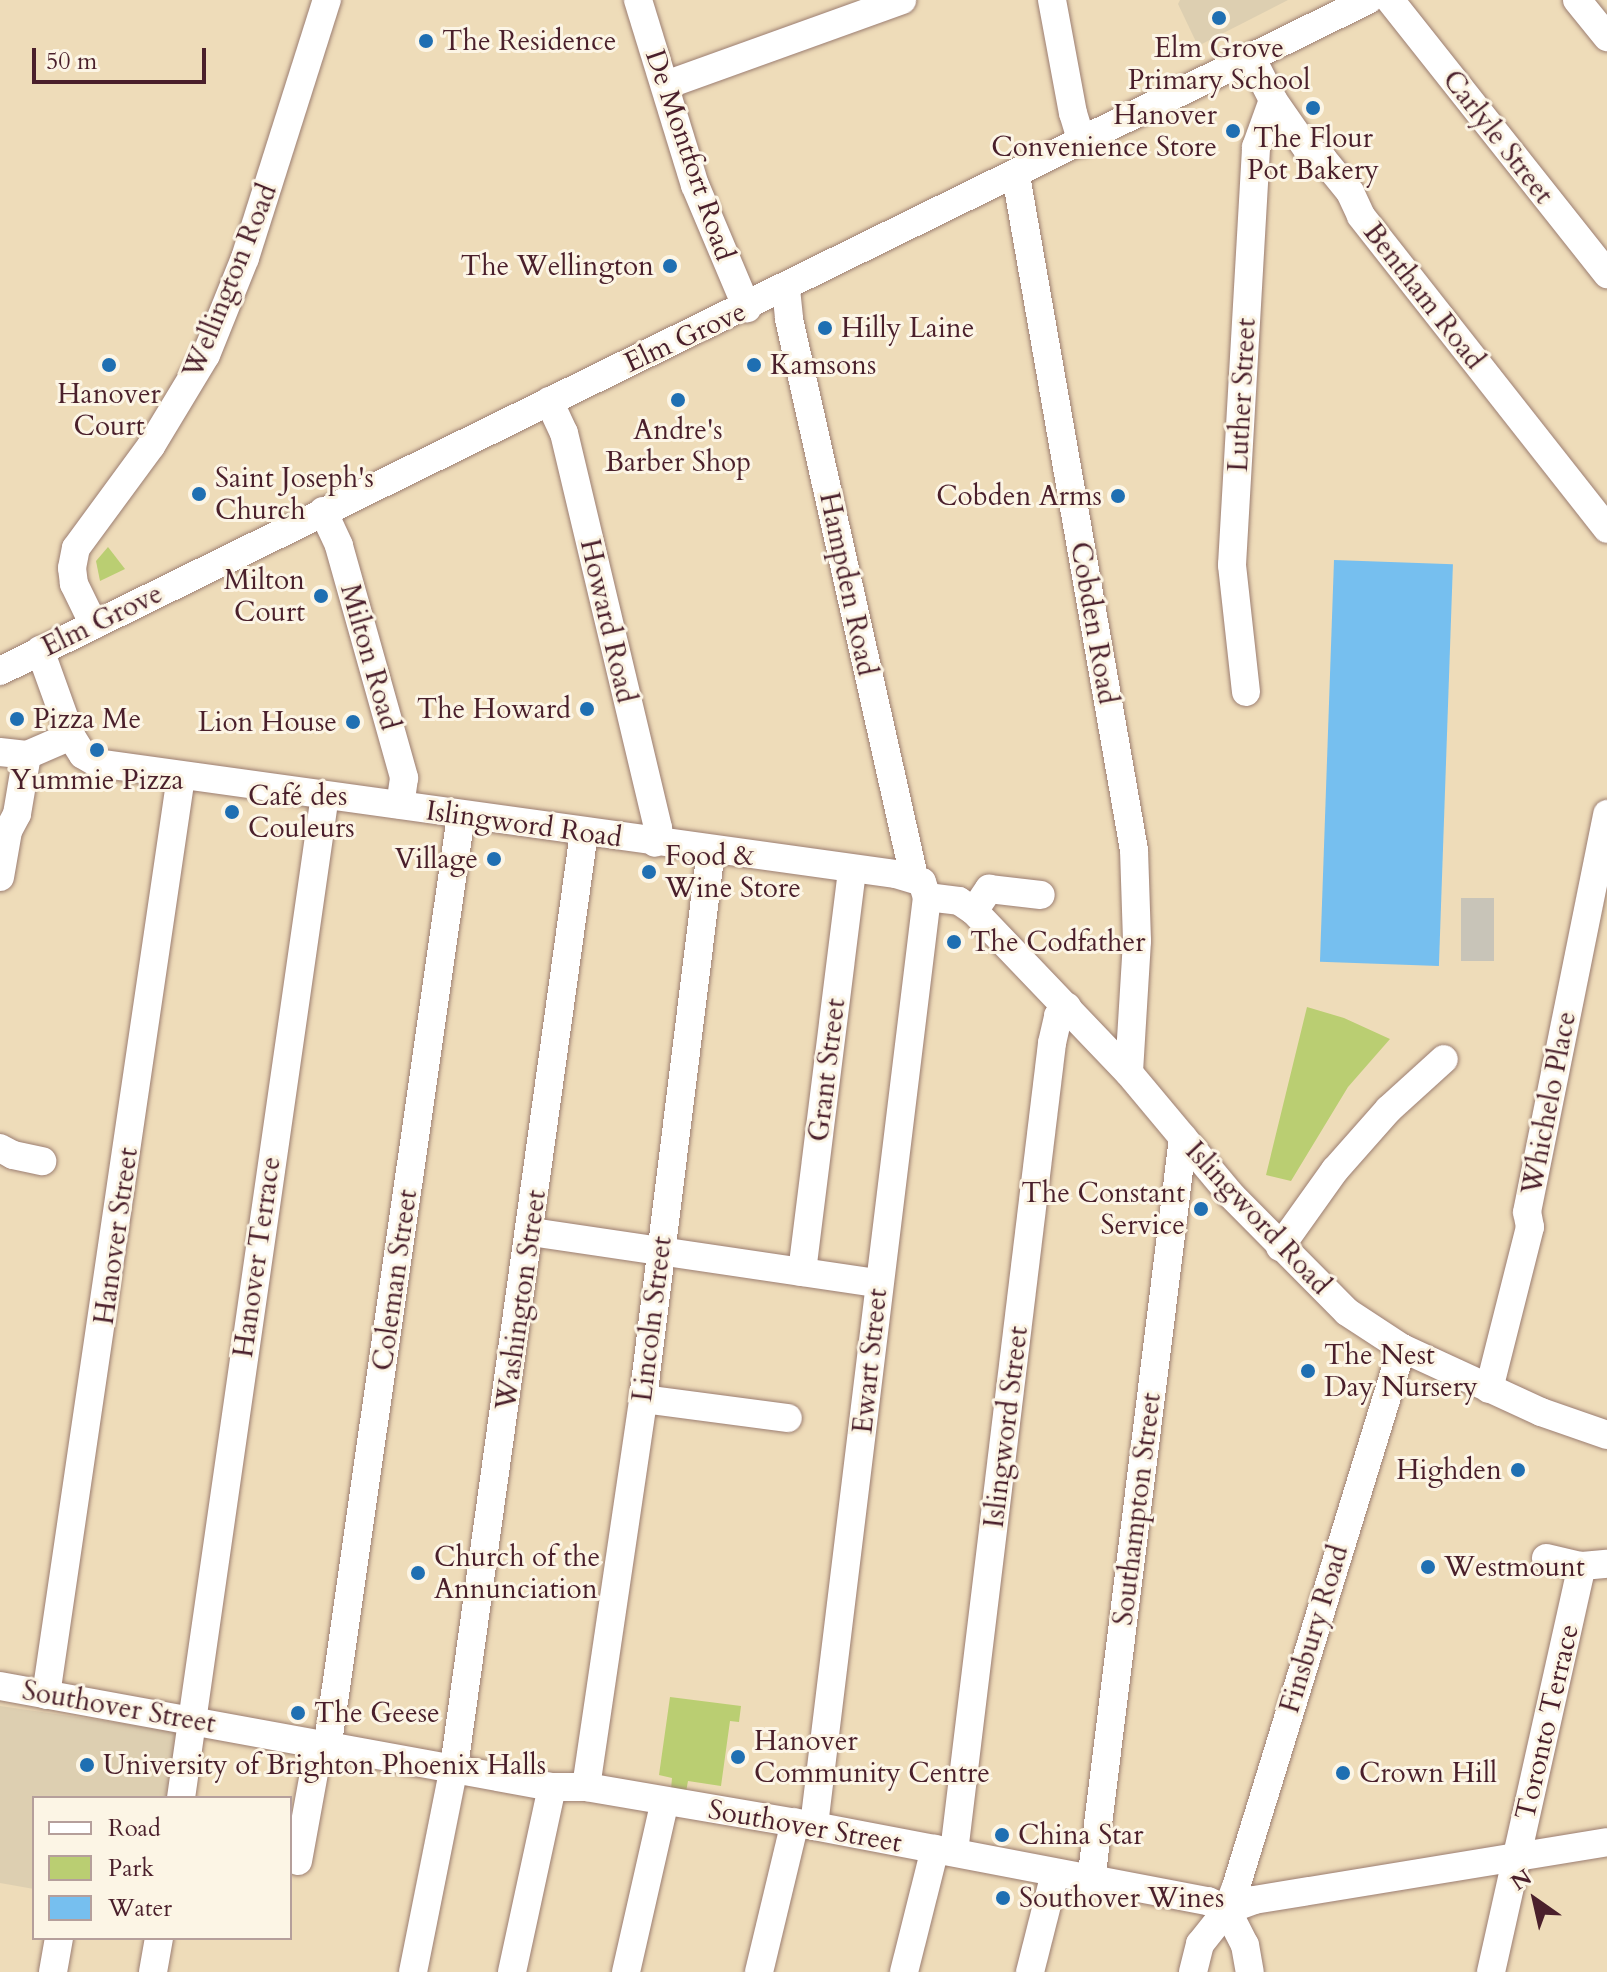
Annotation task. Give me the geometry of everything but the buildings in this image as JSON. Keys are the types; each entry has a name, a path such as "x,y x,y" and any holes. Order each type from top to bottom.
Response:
{"street":[{"name":"Wellington Road","path":"94,625 74,584 72,568 76,548 151,446 208,350 245,258 327,0"},
{"name":"De Montfort Road","path":"638,0 706,214 747,308"},
{"path":"666,85 826,12 902,0"},
{"path":"1052,0 1070,102 1082,143"},
{"name":"Elm Grove","path":"0,671 549,401 786,289 1368,0"},
{"name":"Carlyle Street","path":"1390,0 1607,274"},
{"path":"1577,0 1607,37"},
{"name":"Bentham Road","path":"1252,59 1273,100 1307,149 1323,159 1350,192 1361,216 1607,529"},
{"name":"Luther Street","path":"1246,692 1232,565 1256,147 1273,100"},
{"name":"Cobden Road","path":"1016,176 1134,850 1137,941 1129,1073"},
{"name":"Hampden Road","path":"786,289 789,319 921,887"},
{"name":"Howard Road","path":"549,401 564,433 658,828 655,843"},
{"name":"Milton Road","path":"323,511 339,546 404,778 400,805"},
{"name":"Islingword Road","path":"40,650 71,736 92,762 852,869 921,887 959,901 974,911 1067,1007 1129,1073 1280,1247 1347,1312 1402,1348 1489,1389 1607,1435"},
{"path":"0,877 8,831 17,814 14,754 71,736"},
{"name":"Hanover Street","path":"46,1695 181,776"},
{"name":"Hanover Terrace","path":"181,1796 325,795"},
{"name":"Whichelo Place","path":"1489,1389 1511,1292 1520,1273 1530,1227 1527,1212 1607,814"},
{"name":"Coleman Street","path":"298,1861 317,1756 329,1736 334,1705 461,815"},
{"name":"Washington Street","path":"413,1972 454,1767 531,1232 584,832"},
{"name":"Lincoln Street","path":"586,1787 643,1399 711,850"},
{"name":"Grant Street","path":"802,1272 852,869"},
{"name":"Ewart Street","path":"759,1972 804,1824 878,1283 921,887"},
{"path":"974,911 989,889 1041,895"},
{"name":"Islingword Street","path":"904,1972 945,1850 1052,1043 1058,1016 1067,1007"},
{"path":"1280,1247 1335,1170 1389,1109 1444,1059"},
{"name":"Southampton Street","path":"1091,1881 1183,1138"},
{"path":"0,1148 13,1155 42,1161"},
{"path":"531,1232 878,1283"},
{"name":"Finsbury Road","path":"1227,1910 1402,1348"},
{"path":"643,1399 788,1418"},
{"name":"Toronto Terrace","path":"1491,1972 1517,1856 1594,1565 1546,1558"},
{"name":"Southover Street","path":"0,1686 552,1787 586,1787 804,1824 1208,1901 1227,1910"},
{"path":"512,1972 552,1787"},
{"path":"626,1972 665,1801"},
{"path":"1193,1972 1200,1944 1227,1910 1254,1900 1607,1842"},
{"path":"1030,1972 1055,1873"},
{"path":"1227,1910 1245,1945 1250,1972"},
{"path":"53,1972 59,1940"},
{"path":"153,1972 159,1940"}],"shaded area":[{"name":"Elm Grove Primary School","path":"1180,0 1288,0 1198,46 1178,4"},
{"path":"1461,898 1494,898 1494,961 1461,961"},
{"name":"University of Brighton Phoenix Halls","path":"0,1706 181,1732 168,1796 32,1796 32,1889 0,1883"}],"green space":[{"path":"108,547 125,569 100,581 96,561"},
{"path":"1307,1007 1344,1018 1390,1039 1348,1087 1291,1181 1266,1175"},
{"path":"670,1697 741,1706 739,1722 730,1721 721,1786 688,1781 686,1792 671,1789 672,1778 659,1775"}],"water":[{"path":"1334,560 1453,564 1439,966 1320,962"}],"place":[{"name":"Elm Grove Primary School","path":"1219,18"},
{"name":"The Residence","path":"426,41"},
{"name":"The Flour Pot Bakery","path":"1313,108"},
{"name":"Hanover Convenience Store","path":"1233,131"},
{"name":"The Wellington","path":"670,266"},
{"name":"Hilly Laine","path":"825,328"},
{"name":"Hanover Court","path":"109,365"},
{"name":"Kamsons","path":"754,365"},
{"name":"Andre's Barber Shop","path":"678,400"},
{"name":"Saint Joseph's Church","path":"199,494"},
{"name":"Cobden Arms","path":"1118,496"},
{"name":"Milton Court","path":"321,596"},
{"name":"The Howard","path":"587,709"},
{"name":"Pizza Me","path":"17,719"},
{"name":"Lion House","path":"353,722"},
{"name":"Yummie Pizza","path":"97,750"},
{"name":"Café des Couleurs","path":"232,812"},
{"name":"Village","path":"494,859"},
{"name":"Food & Wine Store","path":"649,872"},
{"name":"The Codfather","path":"954,942"},
{"name":"The Constant Service","path":"1201,1209"},
{"name":"The Nest Day Nursery","path":"1308,1371"},
{"name":"Highden","path":"1518,1470"},
{"name":"Westmount","path":"1428,1567"},
{"name":"Church of the Annunciation","path":"418,1573"},
{"name":"The Geese","path":"298,1713"},
{"name":"Hanover Community Centre","path":"738,1757"},
{"name":"University of Brighton Phoenix Halls","path":"87,1765"},
{"name":"Crown Hill","path":"1343,1773"},
{"name":"China Star","path":"1002,1835"},
{"name":"Southover Wines","path":"1003,1898"}]}
